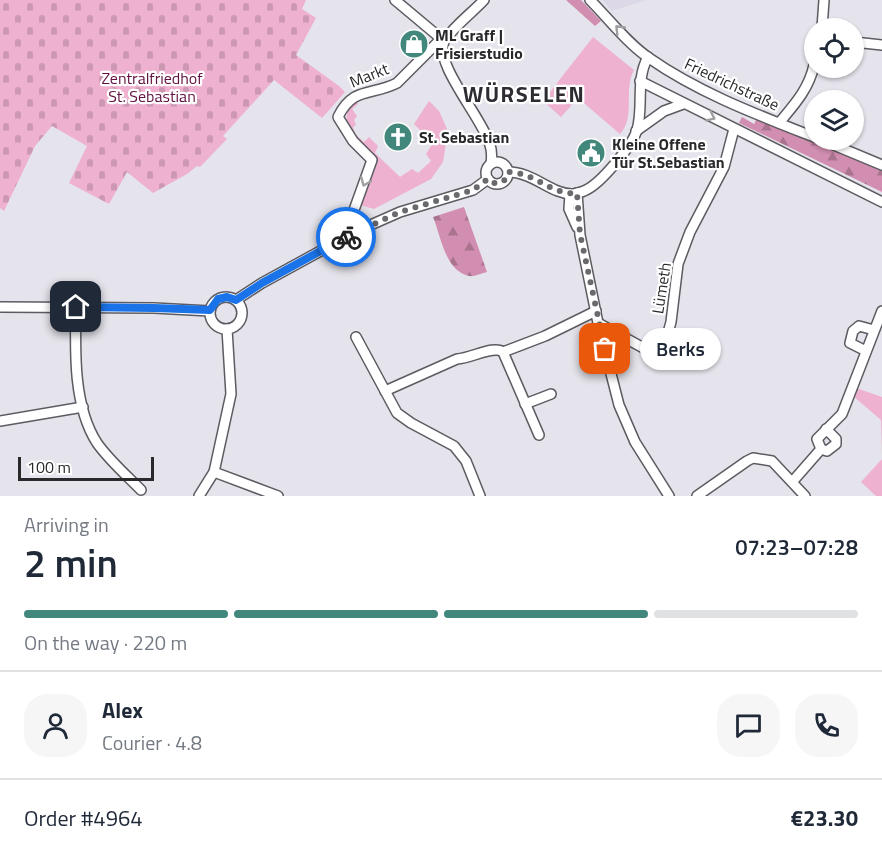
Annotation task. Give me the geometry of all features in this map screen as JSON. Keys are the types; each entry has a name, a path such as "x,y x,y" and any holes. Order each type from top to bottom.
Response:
{"street":[{"path":"395,0 443,40 443,55 449,75 470,105 488,140 491,164 486,172 488,179 493,183 500,183 506,179 508,172 502,163 491,164"},
{"name":"Markt","path":"357,231 354,210 372,160 353,141 338,117 357,94 397,83 484,0"},
{"name":"Friedrichstraße","path":"590,0 648,57 691,84 804,132"},
{"path":"823,18 824,0"},
{"path":"864,43 882,45"},
{"path":"636,131 640,81 648,57"},
{"path":"779,123 803,94 811,78"},
{"path":"640,81 882,202"},
{"path":"508,172 527,174 562,193 574,194 585,191 600,179 626,148 636,131 664,111 683,104"},
{"name":"Lümeth","path":"598,322 658,356 662,354 671,322 678,264 690,232 724,167 734,129"},
{"path":"846,150 882,165"},
{"path":"236,300 262,283 357,231 400,212 473,190 488,179"},
{"path":"574,194 598,322 623,414 635,442 669,496"},
{"path":"227,297 236,300 241,309 240,320 227,329 214,324 210,310 218,299 227,297"},
{"path":"0,307 210,310"},
{"path":"76,307 75,360 83,407 90,429 98,444 141,490"},
{"path":"385,391 457,359 470,358 494,349 503,352 539,339 596,311"},
{"path":"826,429 836,439 836,444 827,451 821,449 817,439 826,429 842,414 882,311"},
{"path":"866,351 850,343 853,330 859,326 874,330"},
{"path":"199,496 214,472 231,394 227,329"},
{"path":"356,337 396,413 454,446 466,461 480,496"},
{"path":"871,341 882,346"},
{"path":"503,352 538,435"},
{"path":"525,405 551,394"},
{"path":"0,421 83,407"},
{"path":"793,481 821,449"},
{"path":"696,496 753,458 772,461 805,496"},
{"path":"214,472 278,496"}],"shaded area":[{"path":"602,0 646,0 612,11"}],"green space":[{"name":"Zentralfriedhof St. Sebastian","path":"0,0 306,0 302,9 316,18 296,55 345,92 322,118 274,80 223,136 227,139 200,167 197,166 153,193 127,172 109,204 69,183 87,146 52,126 35,146 4,211 0,208"},
{"path":"566,0 581,0 601,21 595,26"},
{"path":"593,37 634,70 629,86 629,112 625,127 620,134 578,98 561,117 543,101"},
{"path":"357,101 358,104 352,109 357,116 354,120 356,125 353,127 355,134 364,142 369,137 378,146 375,153 400,177 412,169 418,173 431,161 426,154 433,143 414,124 429,101 439,111 448,131 443,162 431,179 374,209 360,205 374,166 356,142 348,125 347,116 350,108"},
{"path":"742,117 754,124 757,118 804,138 804,150 841,150 882,171 882,192 739,123"},
{"path":"464,207 487,272 473,276 461,273 449,260 433,217"},
{"path":"856,388 882,397 882,453 881,420 853,396"},
{"path":"882,459 882,496 876,496 861,482"}],"way so far":[{"path":"346,237 400,212 473,190 488,179 497,184 504,182 508,172 527,174 562,193 577,193 580,234 605,349"}],"place":[{"name":"ML Graff | Frisierstudio","path":"414,44"},
{"name":"St. Sebastian","path":"398,137"},
{"name":"Kleine Offene Tür St.Sebastian","path":"591,153"},
{"name":"Berks","path":"605,349"}],"district":[{"name":"WÜRSELEN","path":"524,94"}],"route":[{"path":"76,307 210,310 218,299 227,297 236,300 262,283 346,237"}]}
